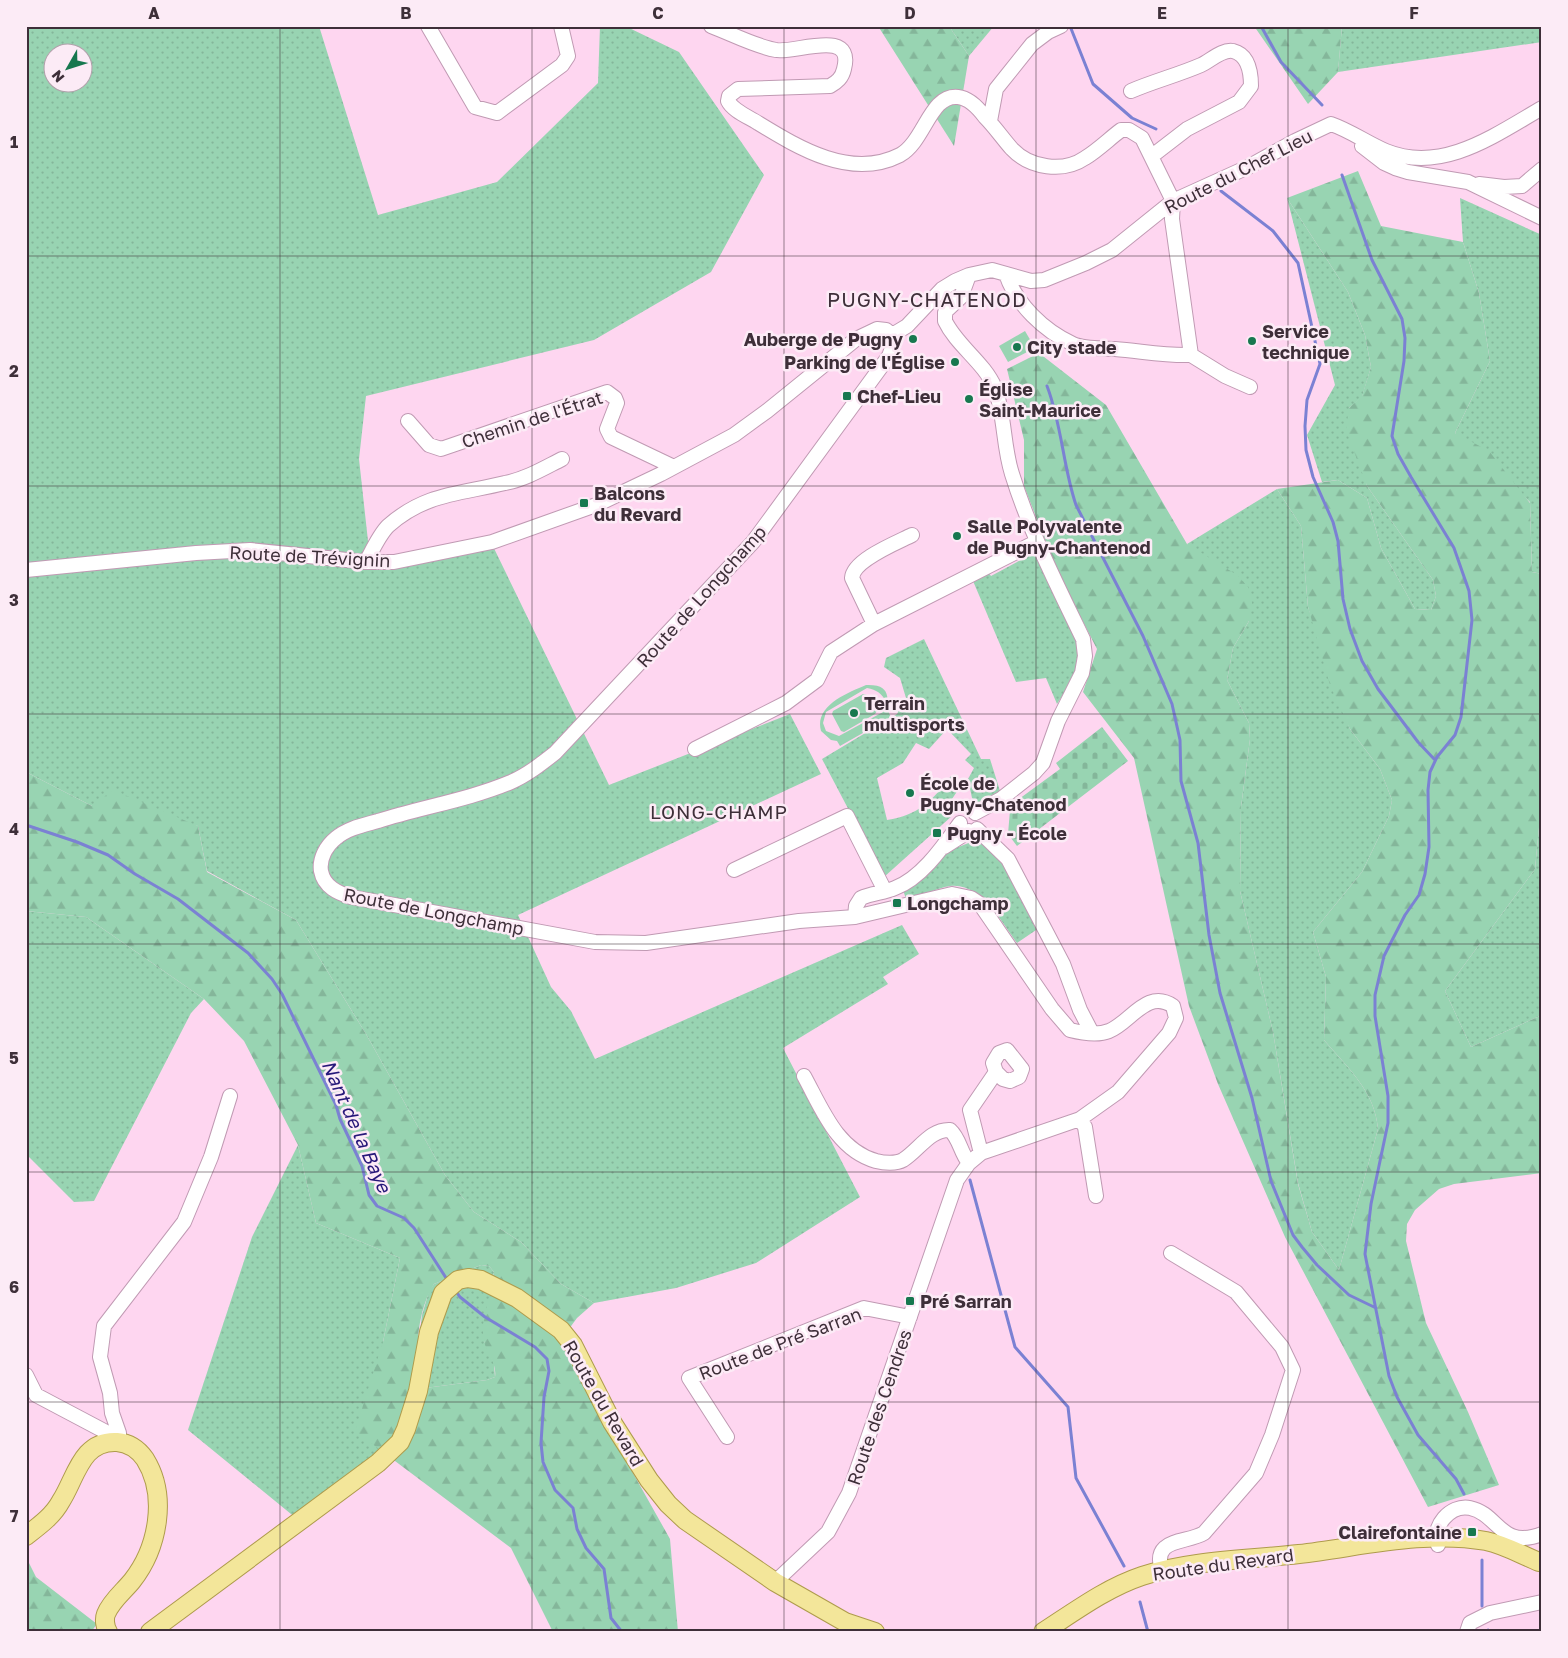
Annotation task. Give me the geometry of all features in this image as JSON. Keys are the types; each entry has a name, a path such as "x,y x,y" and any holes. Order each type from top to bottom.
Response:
{"main road":[{"name":"Route du Revard","path":"150,1632 378,1463 400,1442 412,1413 429,1332 443,1293 451,1284 464,1278 481,1280 494,1286 545,1316 561,1330 577,1352 612,1422 668,1504 722,1546 775,1582 845,1622 874,1632"},
{"path":"26,1536 46,1520 61,1502 83,1459 100,1444 115,1442 134,1447 147,1464 156,1495 157,1523 151,1548 143,1564 106,1614 106,1628 108,1632"},
{"name":"Route du Revard","path":"1033,1632 1048,1629 1112,1589 1141,1576 1162,1570 1347,1548 1379,1542 1487,1541 1540,1563"}],"street":[{"path":"428,26 475,107 497,113 562,65 568,56 561,26"},
{"path":"711,26 782,51 820,44 831,44 838,48 845,59 845,66 843,75 830,86 745,88 733,91 729,96 730,105 736,110 823,158 860,164 886,160 899,155 920,137 935,107 940,102 951,97 961,97 968,102 990,121 1013,150 1034,164 1058,166 1079,162 1118,132 1126,129 1137,133 1152,156 1173,201 1172,220 1191,355"},
{"path":"990,121 996,89 1032,44 1048,32 1061,26"},
{"path":"1131,91 1201,65 1224,52 1232,51 1243,56 1251,70 1252,86 1239,102 1187,129 1152,156"},
{"path":"1343,128 1386,151 1412,159 1445,157 1473,146 1542,108"},
{"name":"Route du Chef Lieu","path":"1006,274 1031,281 1044,280 1112,250 1173,201 1248,167 1294,141 1331,124 1343,128"},
{"path":"1343,128 1378,158 1395,168 1504,187 1522,186 1542,169"},
{"path":"1468,182 1542,218"},
{"path":"892,335 907,326 942,289 969,275 992,270 1006,274 1020,300 1042,325 1075,345 1162,356 1191,355 1225,376 1250,387"},
{"path":"861,916 856,906 862,898 896,888 916,874 939,850 1034,774 1042,763 1058,721 1077,685 1084,663 1083,639 1036,542 1011,472 999,401 994,387 984,369 945,321 945,312 961,297 969,275"},
{"name":"Route de Trévignin","path":"26,570 196,553 250,550 366,562 394,562 492,542 596,505 674,467 734,435 761,416 856,339 877,330 886,330 892,335"},
{"name":"Route de Longchamp","path":"892,335 894,343 889,356 753,542 555,753 537,767 511,782 349,830 331,843 322,858 321,866 325,882 340,894 351,897 595,942 646,943 800,922 861,916 952,894 971,898 980,904 1063,1023 1070,1030 1092,1033"},
{"name":"Chemin de l'Étrat","path":"408,421 429,445 441,449 607,392 615,398 617,403 607,429 611,437 674,467"},
{"path":"366,562 387,528 422,502 444,494 506,483 534,474 562,459"},
{"path":"874,624 852,578 852,572 862,561 912,535"},
{"path":"694,749 786,703 817,680 830,652 874,624 1036,542"},
{"path":"734,870 847,816 879,892"},
{"path":"972,823 1008,859 1063,964 1080,1010 1092,1033"},
{"name":"Route des Cendres","path":"775,1582 828,1532 849,1493 957,1180 969,1163 981,1153 1080,1119 1118,1092 1170,1032 1175,1024 1176,1012 1173,1006 1168,1003 1154,1001 1110,1031 1092,1033"},
{"path":"981,1153 970,1110 996,1072"},
{"path":"804,1076 834,1132 864,1158 883,1163 901,1161 940,1130 950,1130 958,1137 963,1156 969,1163"},
{"path":"26,1375 36,1395 106,1432 115,1442 119,1433 112,1413 110,1393 100,1356 104,1326 184,1222 211,1157 230,1096"},
{"path":"1080,1119 1085,1126 1096,1196"},
{"path":"1162,1570 1160,1565 1163,1549 1167,1544 1195,1538 1204,1533 1256,1473 1272,1435 1293,1370 1282,1347 1236,1292 1171,1253"},
{"name":"Route de Pré Sarran","path":"727,1437 689,1378 864,1308 910,1317"},
{"path":"1445,1541 1453,1522 1469,1508 1478,1511 1508,1534 1521,1538 1542,1534"},
{"path":"1467,1632 1470,1623 1490,1613 1542,1602"}],"green space":[{"path":"26,26 319,26 378,215 497,182 598,83 600,26 625,26 679,52 764,175 711,272 594,340 366,396 359,459 368,541 382,558 435,549 488,536 609,785 790,714 821,774 518,915 551,987 571,1011 595,1059 902,925 919,954 883,977 888,984 783,1048 860,1197 756,1263 676,1288 594,1303 561,1284 521,1242 474,1212 445,1175 366,1034 296,920 207,871 198,826 92,806 26,772"},
{"path":"878,26 949,26 969,56 954,146"},
{"path":"949,26 994,26 969,56"},
{"path":"1254,26 1342,26 1338,72 1308,104"},
{"path":"1342,26 1542,26 1542,42 1338,72"},
{"path":"1358,171 1381,226 1463,242 1479,293 1490,361 1455,433 1489,451 1530,503 1532,572 1542,574 1542,796 1535,869 1445,991 1471,1047 1542,1015 1542,1173 1454,1184 1439,1189 1415,1210 1407,1224 1406,1241 1426,1323 1468,1412 1499,1485 1428,1507 1285,1237 1218,1084 1189,1006 1134,758 1083,692 1097,649 1057,571 1024,486 1024,440 1007,369 1039,353 1106,405 1187,544 1237,575 1248,587 1252,603 1249,621 1233,648 1227,680 1249,723 1250,739 1241,807 1240,891 1273,1032 1298,1184 1312,1232 1339,1270 1378,1129 1376,1115 1366,1091 1324,1040 1326,977 1313,932 1362,872 1389,816 1392,800 1380,769 1350,729 1330,685 1308,607 1301,526 1277,489 1338,480 1367,498 1381,548 1415,609 1431,610 1436,596 1433,580 1367,486 1346,430 1349,408 1362,396 1371,367 1365,335 1348,292 1287,198"},
{"path":"1287,198 1348,292 1365,335 1371,367 1362,397 1349,408 1367,486 1433,580 1436,596 1431,610 1415,609 1381,548 1367,498 1338,480 1322,482 1307,435 1335,385"},
{"path":"1460,198 1542,235 1542,574 1532,572 1530,502 1455,433 1490,361 1479,293 1463,242"},
{"name":"City stade","path":"1025,331 1035,348 1008,362 999,346"},
{"path":"1277,489 1301,526 1308,607 1350,729 1380,769 1392,800 1389,816 1362,872 1313,932 1326,977 1324,1040 1366,1091 1376,1115 1378,1129 1339,1270 1312,1232 1298,1183 1273,1032 1240,891 1241,807 1250,739 1249,723 1227,680 1233,648 1249,621 1187,544"},
{"path":"1030,548 1035,553 1078,640 1076,675 1057,704 1046,678 1016,682 973,581 988,572 991,576 1028,556 1025,551"},
{"path":"924,639 981,759 990,759 1000,791 987,806 978,805 972,798 968,779 974,768 965,760 971,754 947,729 929,749 916,743 903,763 877,778 887,820 908,815 924,806 951,776 958,790 952,799 954,805 952,816 884,877 822,759 897,714 906,698 900,678 884,667 886,658"},
{"path":"866,685 876,686 885,691 891,717 840,746 837,741 831,740 821,731 820,722 822,714 842,696","holes":["867,688 878,692 886,701 883,712 839,736 826,731 823,723 826,712"]},
{"name":"Terrain multisports","path":"863,694 867,695 877,711 844,732 841,731 832,714 833,711"},
{"path":"1102,727 1128,761 1017,846 1008,834 1010,810 1019,799 1060,769 1056,763"},
{"path":"26,772 92,806 113,790 198,826 207,872 296,920 366,1034 445,1175 474,1212 521,1242 561,1284 594,1303 577,1318 566,1333 583,1384 670,1539 678,1632 553,1632 511,1548 355,1431 383,1342 400,1258 316,1223 298,1145 244,1041 204,999 86,917 26,911","holes":["481,1265 489,1266 494,1272 492,1289 483,1323 483,1332 485,1346 495,1367 495,1377 487,1380 425,1388 419,1359 418,1341 422,1315 430,1291 434,1284"]},
{"path":"1542,796 1542,1015 1471,1047 1445,991 1535,869"},
{"path":"981,838 1005,860 1039,928 1017,943 997,915 981,897 961,886 945,887 907,902 903,890 946,852"},
{"path":"26,911 86,917 204,999 191,1013 94,1201 74,1202 26,1154"},
{"path":"298,1145 316,1223 400,1258 383,1342 391,1458 302,1523 188,1430 252,1237"},
{"path":"481,1265 489,1266 494,1272 484,1341 494,1363 495,1377 487,1380 425,1388 418,1348 422,1315 429,1291 434,1284"},
{"path":"26,1557 36,1577 97,1624 91,1632 28,1632"}],"waterway":[{"path":"1070,26 1093,84 1132,118 1156,129"},
{"path":"1261,26 1281,62 1322,105"},
{"path":"1342,175 1372,260 1402,319 1405,338 1404,361 1392,436 1398,454 1454,548 1469,591 1472,620 1461,717 1455,735 1437,757 1430,772 1428,790 1429,847 1425,874 1419,895 1405,915 1384,956 1375,995 1375,1016 1388,1096 1388,1123 1371,1204 1365,1254 1389,1376 1397,1397 1418,1435 1456,1479 1464,1494"},
{"path":"1221,191 1273,231 1298,263 1320,364 1307,400 1306,450 1313,477 1333,522 1338,541 1343,599 1350,629 1362,661 1378,689 1418,742 1435,760"},
{"path":"1047,386 1056,416 1076,505 1143,636 1172,704 1180,740 1181,781 1198,843 1209,935 1220,993 1252,1098 1271,1181 1293,1235 1302,1247 1317,1265 1349,1295 1376,1308"},
{"name":"Nant de la Baye","path":"26,825 77,842 108,855 135,874 178,899 248,953 272,979 282,994 336,1105 340,1119 362,1166 369,1195 377,1206 404,1218 414,1228 448,1281"},
{"path":"970,1180 1015,1347 1068,1407 1076,1478 1124,1566"},
{"name":"Nant de la Baye","path":"455,1290 460,1297 485,1317 535,1347 547,1359 549,1371 544,1397 541,1443 543,1462 555,1490 573,1508 577,1529 586,1548 604,1569 611,1618 622,1632"},
{"path":"1482,1560 1482,1606"},
{"path":"1140,1602 1148,1632"}],"place":[{"name":"Auberge de Pugny","path":"913,339"},
{"name":"Service technique","path":"1252,341"},
{"name":"City stade","path":"1017,347"},
{"name":"Parking de l'Église","path":"955,362"},
{"name":"Chef-Lieu","path":"847,396"},
{"name":"Église Saint-Maurice","path":"969,399"},
{"name":"Balcons du Revard","path":"584,503"},
{"name":"Salle Polyvalente de Pugny-Chantenod","path":"957,536"},
{"name":"Terrain multisports","path":"854,713"},
{"name":"École de Pugny-Chatenod","path":"910,793"},
{"name":"Pugny - École","path":"937,833"},
{"name":"Longchamp","path":"897,903"},
{"name":"Pré Sarran","path":"910,1301"},
{"name":"Clairefontaine","path":"1472,1532"}],"district":[{"name":"PUGNY-CHATENOD","path":"927,299"},
{"name":"LONG-CHAMP","path":"719,811"}]}
